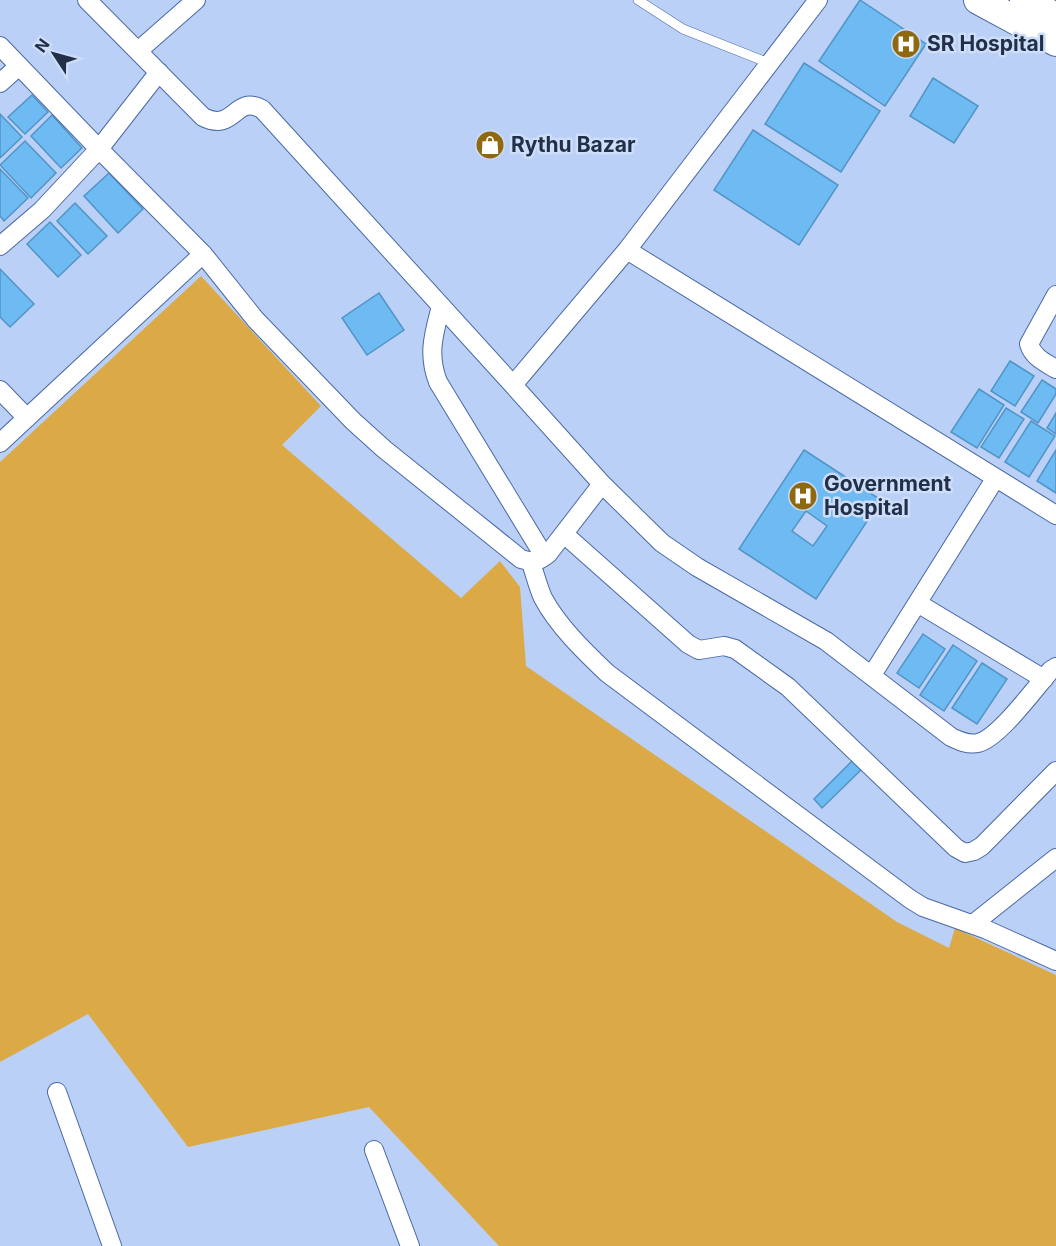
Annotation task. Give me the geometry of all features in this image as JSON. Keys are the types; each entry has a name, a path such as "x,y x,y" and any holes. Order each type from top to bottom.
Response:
{"main road":[{"path":"978,0 1056,42"},
{"path":"1024,0 1056,17"}],"street":[{"path":"87,0 203,117 214,122 225,121 244,106 253,104 262,109 602,484 645,528 680,556 826,641 951,737 964,743 978,743 992,736 1050,673 919,604"},
{"path":"138,51 196,0"},
{"path":"513,385 627,250 818,0"},
{"path":"0,46 203,254 255,319 368,435 521,559 538,559 564,534 602,484"},
{"path":"0,83 19,66"},
{"path":"0,246 42,210 99,149 159,72"},
{"path":"627,250 1056,516"},
{"path":"0,443 203,254"},
{"path":"1056,295 1029,344 1031,351 1038,358 1056,369"},
{"path":"441,306 431,354 432,367 438,382 538,559 542,596 550,610 576,642 607,673 910,899 923,907 973,924 1056,961"},
{"path":"0,390 27,418"},
{"path":"872,675 919,604 995,479"},
{"path":"564,534 688,644 699,650 724,646 735,649 788,687 956,848 965,853 982,846 1056,771"},
{"path":"973,924 1056,858"},
{"path":"57,1092 112,1246"},
{"path":"374,1150 410,1246"}],"lane":[{"path":"638,0 683,29 771,64"}],"shaded area":[{"path":"201,276 321,406 282,445 461,598 500,561 520,587 526,666 897,922 949,948 955,928 1056,975 1056,1246 499,1246 369,1107 188,1147 88,1014 0,1062 0,462"}],"building":[{"path":"860,0 926,44 885,106 819,61"},
{"path":"804,63 880,111 841,172 765,124"},
{"path":"933,78 978,106 954,143 910,116"},
{"path":"32,95 48,112 25,134 8,117"},
{"path":"0,114 22,137 0,158"},
{"path":"52,115 82,148 61,168 31,136"},
{"path":"753,130 838,185 799,245 714,190"},
{"path":"25,141 56,173 31,198 0,165"},
{"path":"0,169 28,198 4,221 0,216"},
{"path":"109,173 143,209 118,233 84,196"},
{"path":"75,203 107,236 88,254 57,221"},
{"path":"50,222 81,255 58,277 27,244"},
{"path":"0,269 34,304 10,327 0,317"},
{"path":"379,293 404,330 367,355 342,318"},
{"path":"1010,361 1034,376 1015,406 991,391"},
{"path":"1042,380 1056,389 1056,394 1038,423 1021,412"},
{"path":"979,389 1004,405 977,448 951,432"},
{"path":"1006,408 1024,419 999,458 981,447"},
{"path":"1056,413 1056,434 1047,428"},
{"path":"1031,421 1055,436 1029,477 1005,462"},
{"path":"804,450 881,500 816,599 739,549","holes":["806,511 827,526 813,546 792,531"]},
{"path":"1056,450 1056,493 1037,481"},
{"path":"923,634 945,649 919,688 897,673"},
{"path":"953,645 977,661 944,711 920,695"},
{"path":"982,663 1007,679 977,724 952,708"},
{"path":"854,759 863,768 822,808 814,799"}],"place":[{"name":"SR Hospital","path":"906,44"},
{"name":"Rythu Bazar","path":"490,145"},
{"name":"Government Hospital","path":"803,496"}]}
